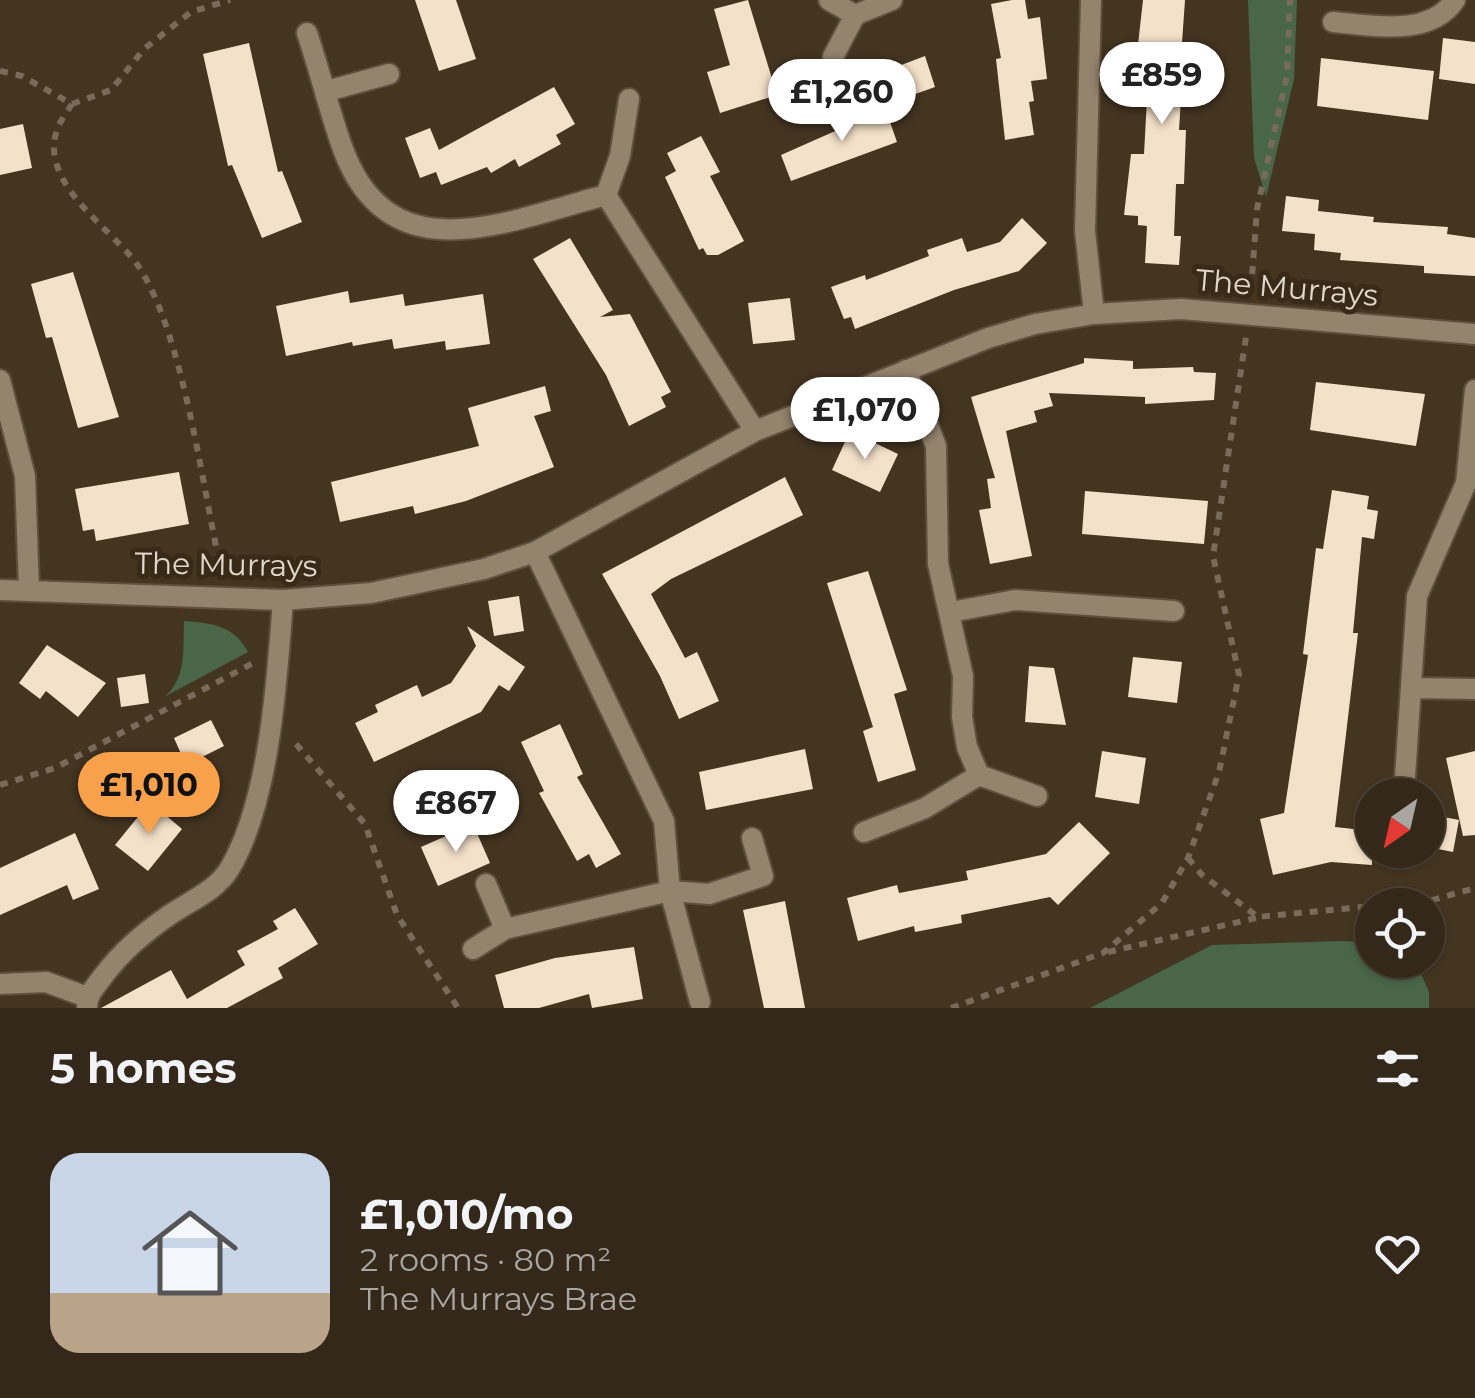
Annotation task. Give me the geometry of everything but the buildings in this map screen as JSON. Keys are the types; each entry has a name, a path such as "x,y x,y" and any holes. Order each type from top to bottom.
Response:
{"street":[{"path":"829,0 855,15"},
{"path":"833,57 855,15 892,0"},
{"path":"1091,0 1086,231 1094,314"},
{"path":"1334,22 1411,27 1455,0"},
{"path":"307,32 343,149 356,177 370,198 397,220 425,230 451,232 606,196"},
{"path":"327,90 389,74"},
{"path":"606,196 620,156 629,99"},
{"path":"606,196 754,431"},
{"name":"The Murrays","path":"0,590 283,600 371,593 484,568 535,552 754,431 906,370 1036,324 1094,314 1181,310 1475,334"},
{"path":"906,370 936,446 938,564 952,612 962,676 964,732 980,775 1037,796"},
{"path":"0,380 25,476 30,590"},
{"path":"1405,778 1416,596 1466,483 1475,390"},
{"path":"535,552 664,822 670,891 700,1002"},
{"path":"0,984 46,982 88,1003 119,955 170,914 201,897 229,871 251,823 272,717 283,600"},
{"path":"952,612 1015,600 1174,612"},
{"path":"1412,688 1475,690"},
{"path":"864,832 924,808 980,775"},
{"path":"474,949 505,929 670,891 709,894 763,876 752,838"},
{"path":"486,884 505,929"}],"path":[{"path":"227,597 175,360 160,314 138,266 72,193 53,157 56,130 72,104 111,90 144,50 190,12 230,0"},
{"path":"1102,953 1162,903 1188,858 1219,772 1239,675 1213,556 1249,314 1257,209 1287,75 1290,0"},
{"path":"0,72 22,76 72,104"},
{"path":"0,785 54,768 250,663"},
{"path":"272,717 365,824 398,915 458,1008"},
{"path":"1188,858 1201,874 1258,918"},
{"path":"1445,896 1475,888"},
{"path":"951,1008 1102,953 1258,918 1355,908"}],"green space":[{"path":"1248,0 1297,0 1294,79 1266,197 1254,158"},
{"path":"184,621 229,631 248,652 164,697 180,672"},
{"path":"1355,942 1355,978 1423,978 1429,992 1429,1008 1090,1008 1212,945"}]}
